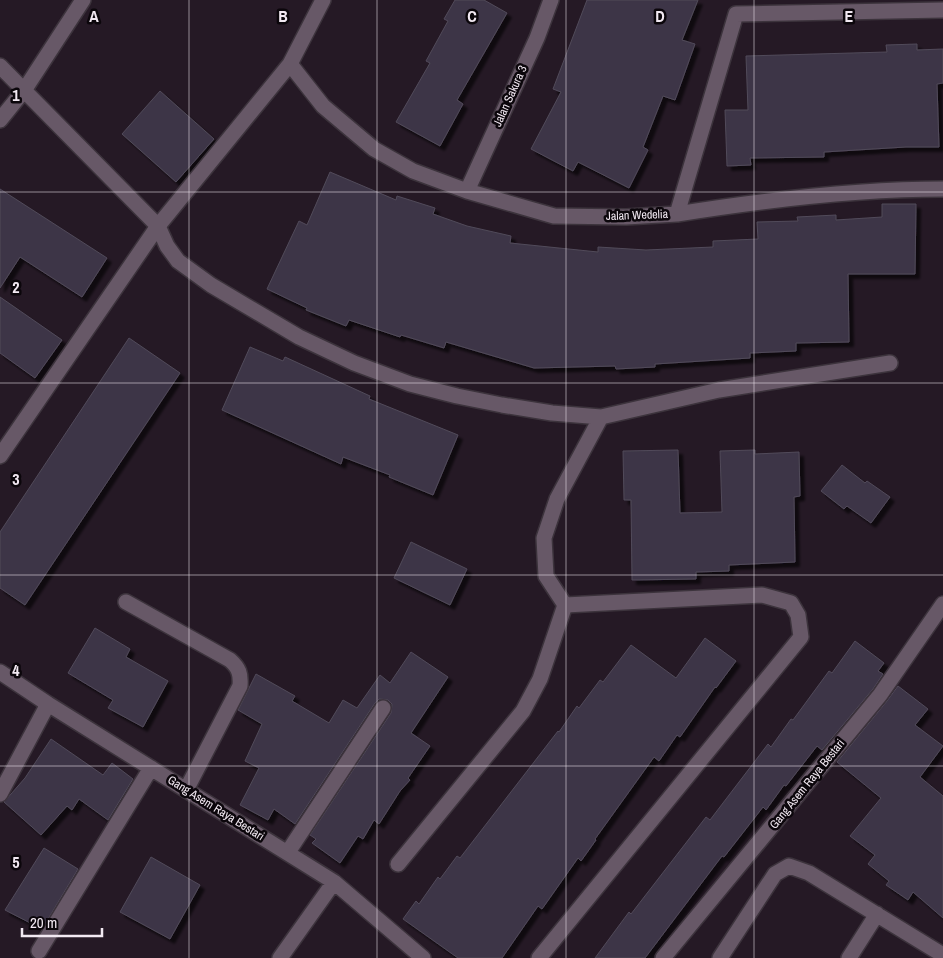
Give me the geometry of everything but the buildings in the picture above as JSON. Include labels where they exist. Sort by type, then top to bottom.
[{"type":"street","points":[[0,120],[24,89],[83,0]]},
{"type":"street","points":[[0,456],[158,226],[290,64],[322,0]]},
{"type":"street","name":"Jalan Sakura 3","points":[[467,191],[537,38],[551,0]]},
{"type":"street","name":"Jalan Wedelia","points":[[290,64],[323,106],[374,149],[413,171],[467,191],[554,216],[626,217],[677,214],[738,7],[943,10]]},
{"type":"street","points":[[0,66],[158,226],[167,246],[178,261],[211,285],[299,337],[354,363],[410,384],[457,396],[552,413],[601,417],[719,390],[890,363]]},
{"type":"street","points":[[677,214],[757,201],[837,193],[943,189]]},
{"type":"street","points":[[565,606],[546,576],[544,538],[557,498],[601,417]]},
{"type":"street","points":[[540,958],[801,637],[798,615],[791,603],[762,595],[565,606]]},
{"type":"street","points":[[126,602],[230,660],[237,666],[241,675],[240,686],[186,790]]},
{"type":"street","name":"Gang Asem Raya Bestari","points":[[663,958],[880,695],[943,604]]},
{"type":"street","points":[[398,864],[523,710],[540,679],[565,606]]},
{"type":"street","name":"Gang Asem Raya Bestari","points":[[0,672],[48,704],[334,882],[423,958]]},
{"type":"street","points":[[0,794],[48,704]]},
{"type":"street","points":[[288,852],[383,708]]},
{"type":"street","points":[[39,951],[151,768]]},
{"type":"street","points":[[720,958],[775,874],[790,866],[809,873],[943,955]]},
{"type":"street","points":[[280,958],[334,882]]},
{"type":"street","points":[[849,958],[877,914]]}]
